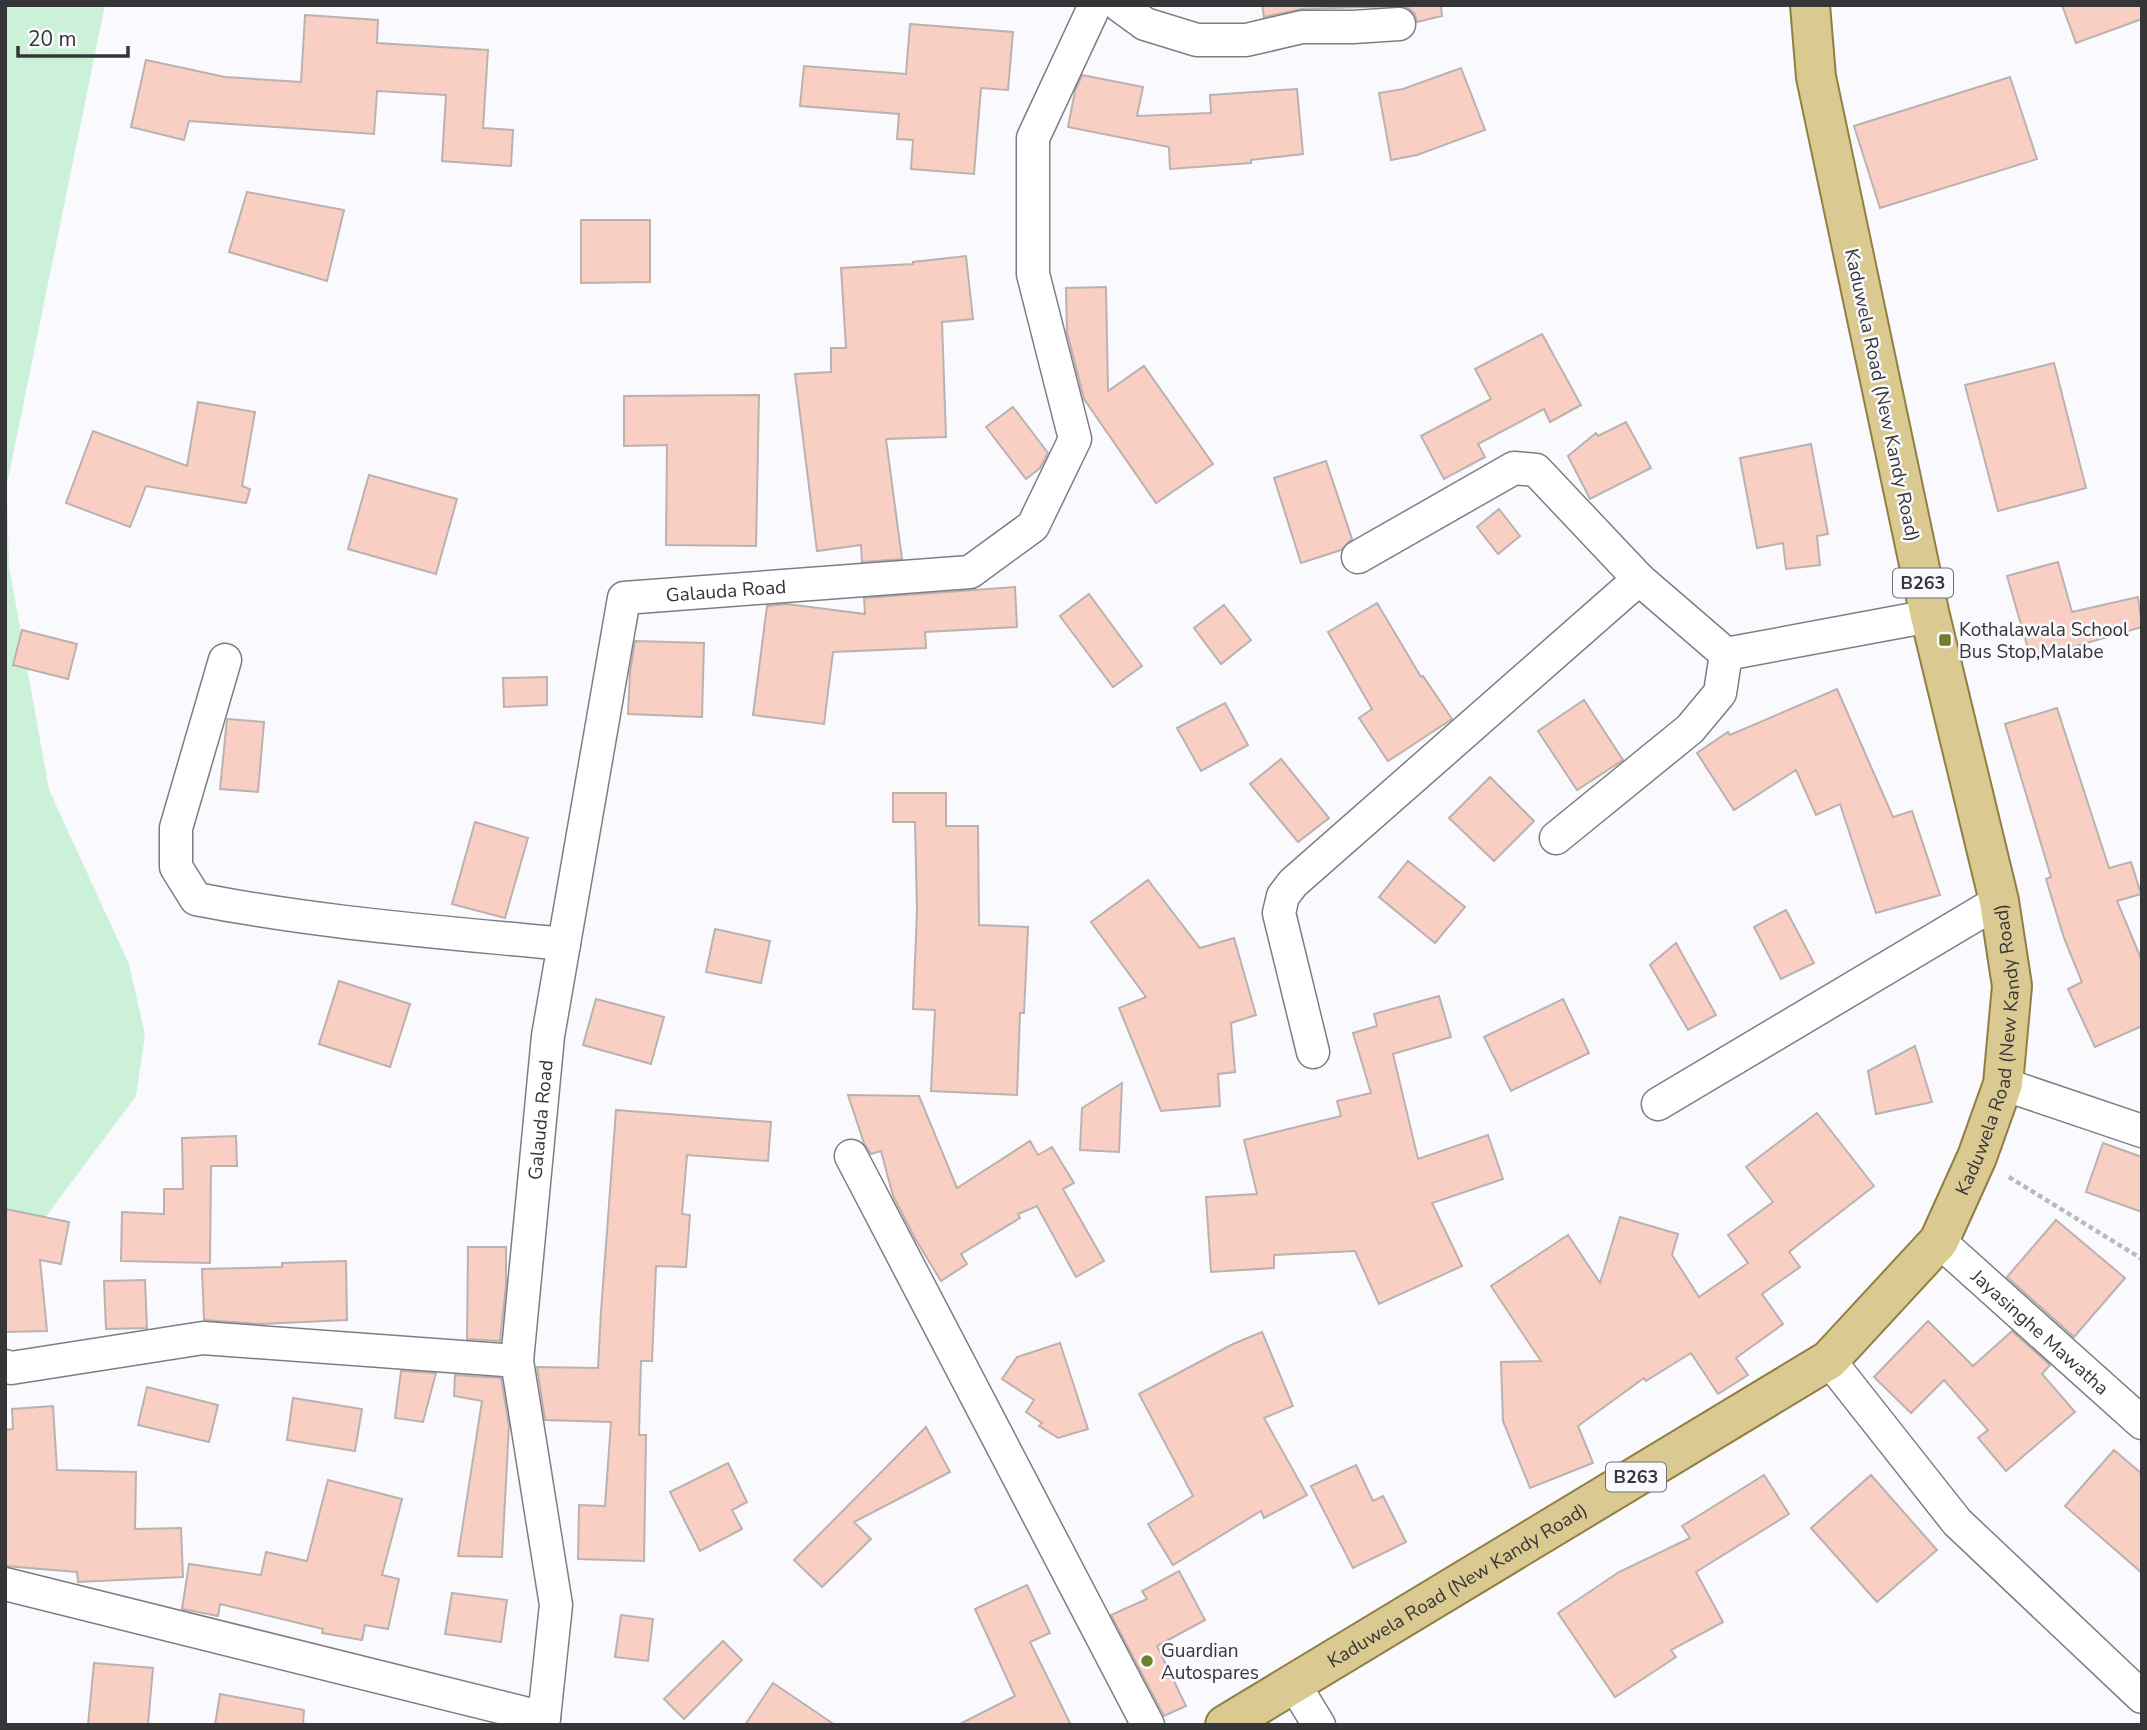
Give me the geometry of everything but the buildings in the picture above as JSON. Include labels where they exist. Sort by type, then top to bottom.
[{"type":"main road","name":"Kaduwela Road (New Kandy Road)","points":[[1225,1725],[1829,1360],[1938,1241],[1977,1157],[2003,1084],[2012,986],[1999,901],[1930,616],[1815,76],[1810,5]]},
{"type":"street","name":"Galauda Road","points":[[542,1721],[556,1605],[517,1361],[548,1036],[624,598],[970,572],[1033,526],[1075,439],[1033,274],[1033,138],[1095,5]]},
{"type":"street","points":[[1119,5],[1145,24],[1198,40],[1246,40],[1302,27],[1399,24]]},
{"type":"street","points":[[1358,557],[1514,468],[1536,470],[1639,579],[1726,654]]},
{"type":"street","points":[[1313,1052],[1279,913],[1283,896],[1293,883],[1639,579]]},
{"type":"street","points":[[1726,654],[1930,616]]},
{"type":"street","points":[[1556,838],[1690,729],[1720,693],[1726,654]]},
{"type":"street","points":[[225,660],[176,828],[176,867],[196,899],[369,925],[564,944]]},
{"type":"street","points":[[1658,1104],[1999,901]]},
{"type":"street","points":[[2003,1084],[2142,1131]]},
{"type":"street","points":[[851,1156],[1149,1725]]},
{"type":"street","name":"Jayasinghe Mawatha","points":[[1938,1241],[2142,1423]]},
{"type":"street","points":[[5,1366],[11,1368],[203,1338],[517,1361]]},
{"type":"street","points":[[1829,1360],[1957,1522],[2142,1697]]},
{"type":"street","points":[[5,1584],[542,1721]]},
{"type":"street","points":[[1294,1684],[1319,1725]]},
{"type":"path","points":[[1977,1157],[2142,1259]]},
{"type":"green space","points":[[5,5],[105,5],[7,484],[9,566],[49,790],[129,964],[145,1035],[136,1096],[5,1271]]},
{"type":"place","name":"Kothalawala School Bus Stop,Malabe","points":[[1945,640]]},
{"type":"place","name":"Guardian Autospares","points":[[1147,1661]]}]
